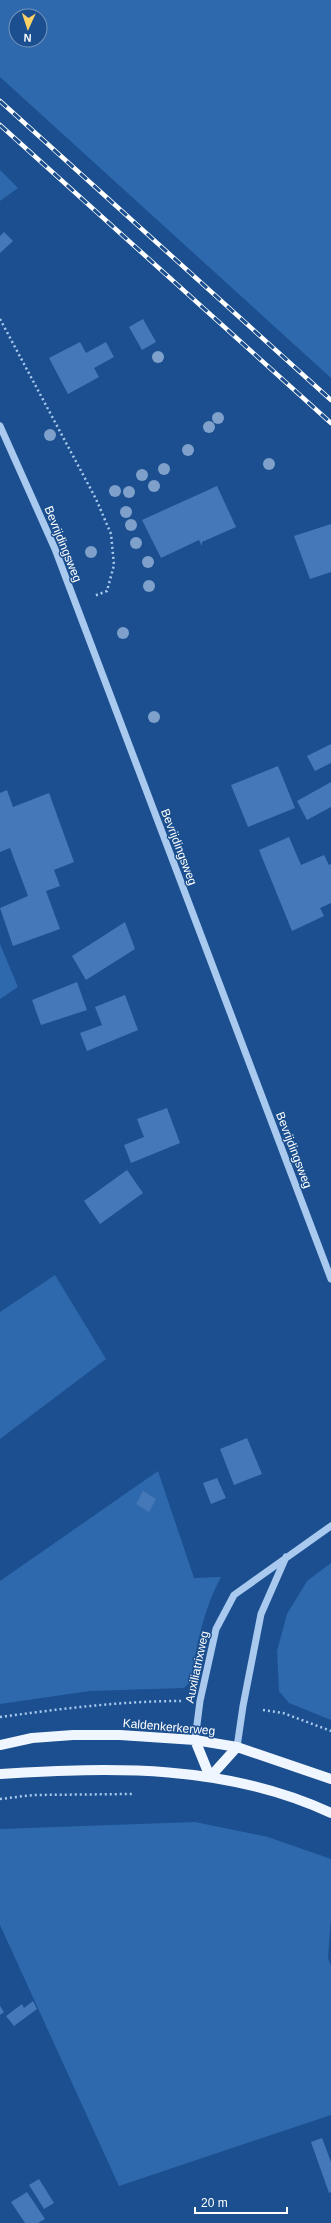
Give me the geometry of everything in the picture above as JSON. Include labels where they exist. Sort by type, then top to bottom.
[{"type":"main road","name":"Kaldenkerkerweg","points":[[0,1745],[32,1738],[73,1735],[120,1735],[195,1740],[238,1747],[331,1778]]},
{"type":"main road","points":[[195,1740],[210,1777]]},
{"type":"main road","points":[[210,1777],[238,1747]]},
{"type":"main road","points":[[0,1774],[88,1769],[133,1769],[172,1772],[210,1777],[273,1792],[331,1813]]},
{"type":"street","name":"Bevrijdingsweg","points":[[0,426],[55,549],[331,1279]]},
{"type":"street","name":"Auxiliatrixweg","points":[[195,1740],[200,1702],[216,1629],[234,1595],[331,1526]]},
{"type":"street","points":[[238,1747],[243,1706],[261,1614],[286,1557]]},
{"type":"path","points":[[0,319],[96,499],[111,534],[114,565],[107,591],[75,603]]},
{"type":"path","name":"Kaldenkerkerweg","points":[[0,1717],[90,1705],[150,1701],[200,1702]]},
{"type":"path","points":[[243,1706],[283,1714],[331,1731]]},
{"type":"path","points":[[0,1800],[33,1795],[136,1794]]},
{"type":"shaded area","points":[[0,0],[331,0],[331,378],[0,77]]},
{"type":"shaded area","points":[[0,170],[18,188],[0,201]]},
{"type":"shaded area","points":[[0,944],[18,987],[0,999]]},
{"type":"shaded area","points":[[55,1275],[106,1359],[0,1439],[0,1312]]},
{"type":"shaded area","points":[[158,1471],[194,1578],[221,1577],[205,1615],[190,1682],[184,1688],[90,1691],[0,1704],[0,1581]]},
{"type":"shaded area","points":[[331,1563],[331,1720],[289,1703],[279,1691],[277,1651],[287,1614],[307,1581]]},
{"type":"shaded area","points":[[195,1822],[268,1837],[331,1859],[331,1918],[328,1958],[331,1966],[331,2115],[119,2186],[0,1925],[0,1829]]},
{"type":"building","points":[[4,232],[13,241],[0,253],[0,236]]},
{"type":"building","points":[[143,319],[156,342],[142,350],[129,327]]},
{"type":"building","points":[[80,342],[86,353],[106,342],[114,357],[94,368],[99,377],[68,394],[49,358]]},
{"type":"building","points":[[217,486],[236,527],[202,542],[202,546],[199,540],[161,558],[142,520]]},
{"type":"building","points":[[331,524],[331,572],[310,579],[294,536]]},
{"type":"building","points":[[331,744],[331,763],[315,771],[307,756]]},
{"type":"building","points":[[278,766],[295,808],[248,827],[231,785]]},
{"type":"building","points":[[331,782],[331,807],[307,820],[297,801]]},
{"type":"building","points":[[7,790],[13,807],[49,793],[74,862],[54,870],[60,886],[46,891],[60,929],[13,946],[0,908],[28,896],[10,848],[0,852],[0,793]]},
{"type":"building","points":[[289,837],[301,865],[324,855],[329,865],[331,864],[331,903],[320,908],[324,916],[292,931],[259,850]]},
{"type":"building","points":[[125,922],[135,949],[86,980],[72,956]]},
{"type":"building","points":[[77,982],[87,1010],[41,1025],[32,1000]]},
{"type":"building","points":[[125,995],[138,1030],[87,1051],[80,1033],[102,1025],[95,1007]]},
{"type":"building","points":[[167,1108],[180,1143],[131,1163],[124,1145],[144,1137],[137,1119]]},
{"type":"building","points":[[127,1170],[143,1193],[100,1224],[84,1201]]},
{"type":"building","points":[[247,1438],[262,1474],[234,1485],[220,1449]]},
{"type":"building","points":[[217,1478],[226,1498],[211,1504],[203,1483]]},
{"type":"building","points":[[143,1491],[156,1499],[149,1512],[136,1504]]},
{"type":"building","points":[[33,2001],[37,2009],[14,2026],[6,2016],[22,2004],[24,2008]]},
{"type":"building","points":[[0,2006],[4,2012],[0,2015]]},
{"type":"building","points":[[322,2138],[331,2162],[331,2192],[329,2193],[311,2142]]},
{"type":"building","points":[[39,2179],[54,2203],[44,2209],[29,2185]]},
{"type":"building","points":[[27,2192],[45,2219],[38,2223],[25,2223],[11,2202]]},
{"type":"railway","points":[[0,101],[331,400]]},
{"type":"railway","points":[[0,125],[331,423]]}]
